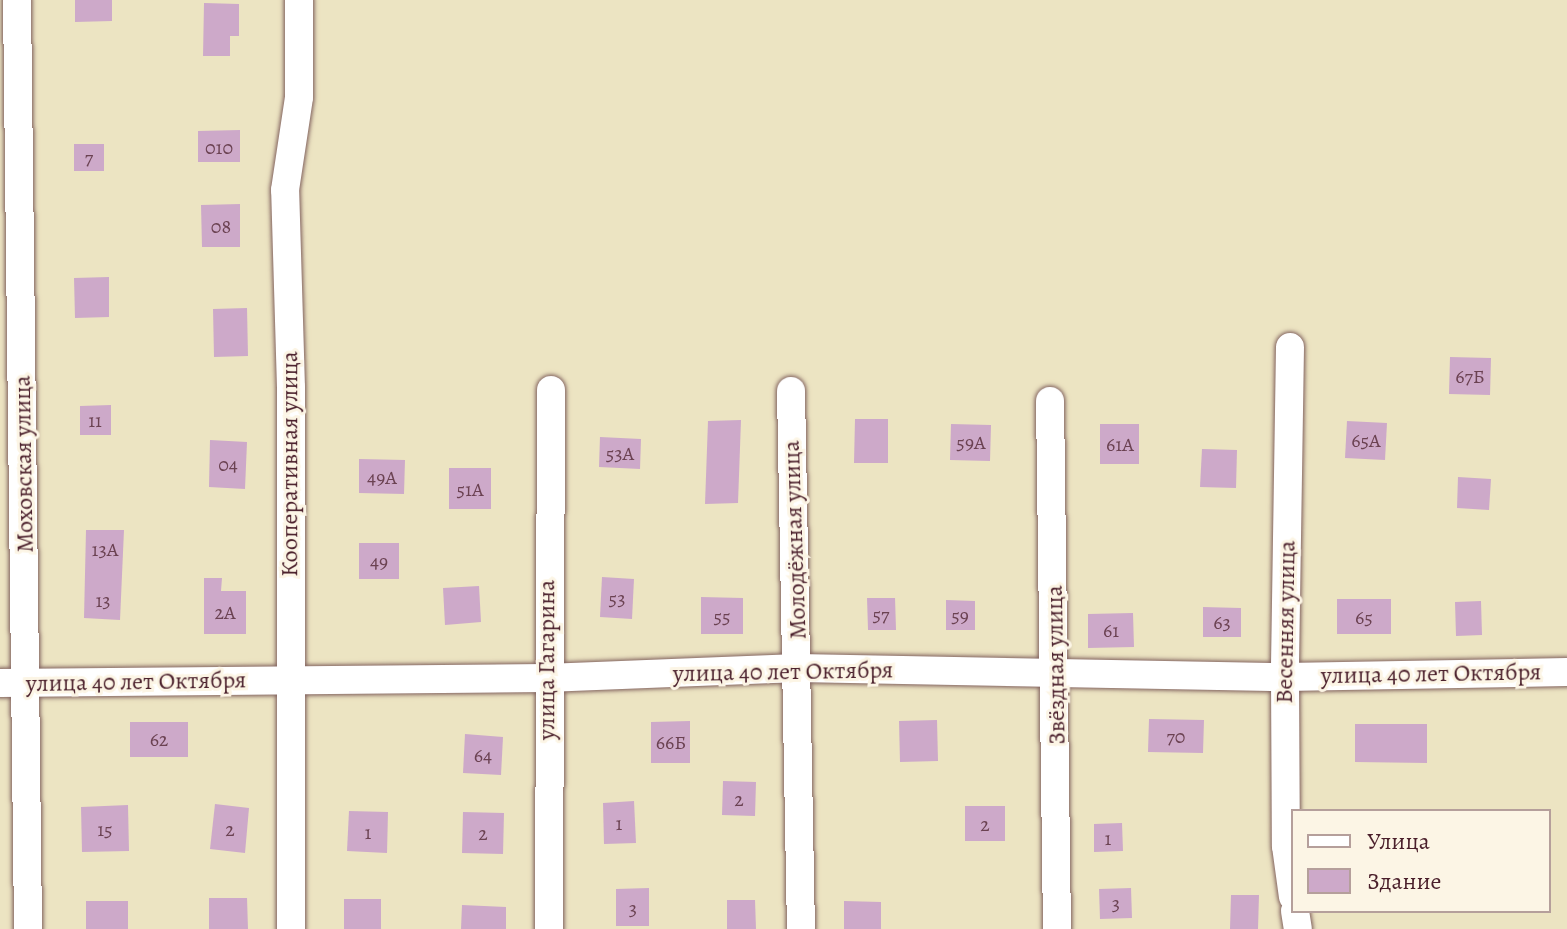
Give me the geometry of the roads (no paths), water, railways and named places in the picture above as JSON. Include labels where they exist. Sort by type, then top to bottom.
[{"type":"street","name":"Моховская улица","points":[[17,0],[14,683],[28,929]]},
{"type":"street","name":"Кооперативная улица","points":[[291,929],[285,190],[299,97],[299,0]]},
{"type":"street","name":"Весенняя улица","points":[[1290,347],[1285,677],[1286,846],[1291,882]]},
{"type":"street","name":"улица Гагарина","points":[[549,929],[546,678],[551,390]]},
{"type":"street","name":"Молодёжная улица","points":[[791,391],[801,929]]},
{"type":"street","name":"Звёздная улица","points":[[1050,401],[1057,672],[1057,929]]},
{"type":"street","name":"улица 40 лет Октября","points":[[14,683],[546,678],[798,668],[1285,677],[1567,672]]}]
